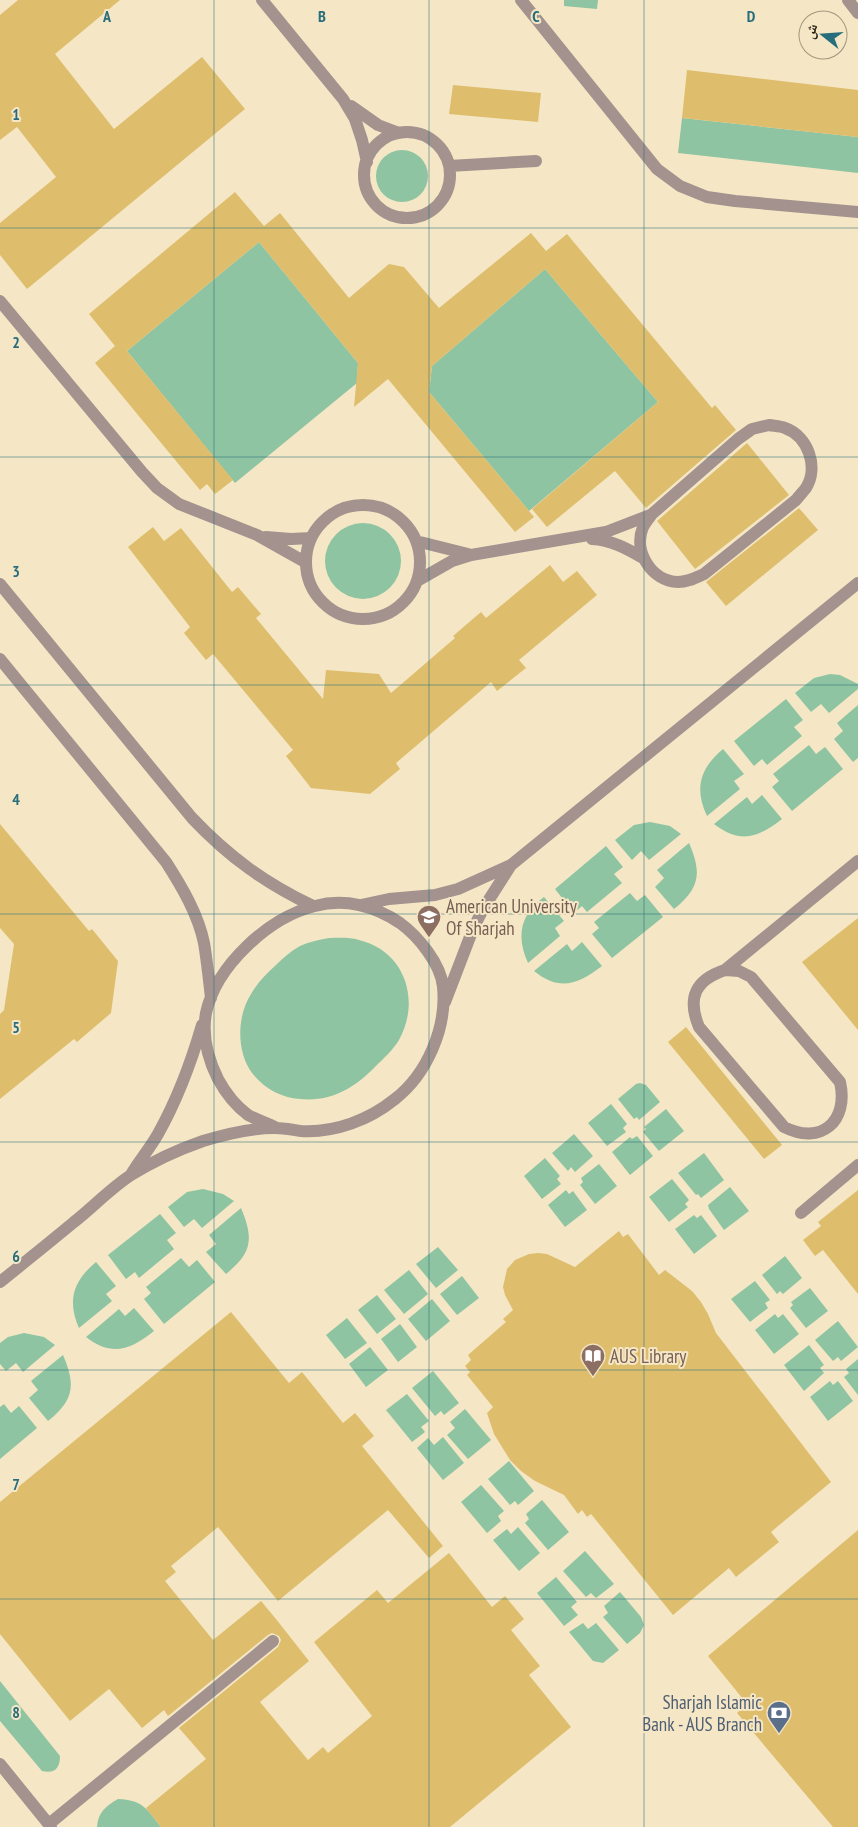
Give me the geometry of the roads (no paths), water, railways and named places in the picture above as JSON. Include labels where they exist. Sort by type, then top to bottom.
[{"type":"street","points":[[262,0],[343,99],[360,114],[378,125],[399,133]]},
{"type":"street","points":[[521,0],[657,169],[680,186],[707,198],[858,212]]},
{"type":"street","points":[[848,0],[858,12]]},
{"type":"street","points":[[343,99],[354,119],[362,140],[366,162],[364,176],[367,190],[374,202],[384,212],[398,217],[411,218],[425,215],[437,206],[446,195],[450,181],[450,166],[444,152],[434,141],[421,134],[410,132],[388,137],[379,143],[366,162]]},
{"type":"street","points":[[450,166],[536,161]]},
{"type":"street","points":[[0,301],[157,488],[179,504],[257,535],[305,562]]},
{"type":"street","points":[[417,581],[443,566],[471,555],[582,538],[630,525],[652,514],[752,429],[769,425],[786,428],[800,438],[809,452],[812,470],[807,487],[796,500],[704,574],[691,580],[676,582],[662,578],[651,570],[643,558],[640,542],[643,527],[652,514]]},
{"type":"street","points":[[368,504],[384,508],[397,516],[408,527],[416,541],[420,561],[417,581],[408,598],[394,610],[377,618],[358,620],[342,616],[327,608],[315,595],[307,580],[305,562],[310,538],[320,523],[334,512],[351,506],[368,504]]},
{"type":"street","points":[[257,535],[274,538],[310,538]]},
{"type":"street","points":[[582,538],[603,540],[624,546],[643,558]]},
{"type":"street","points":[[416,541],[452,552],[471,555]]},
{"type":"street","points":[[361,905],[389,899],[435,895],[458,889],[511,865],[858,583]]},
{"type":"street","points":[[0,584],[192,818],[215,842],[266,882],[314,906]]},
{"type":"street","points":[[0,659],[166,862],[183,888],[203,942],[211,998]]},
{"type":"street","points":[[725,970],[739,971],[751,977],[840,1082],[843,1096],[841,1109],[835,1122],[824,1130],[810,1135],[797,1133],[784,1127],[699,1028],[694,1014],[694,998],[700,984],[711,975],[725,970],[858,861]]},
{"type":"street","points":[[0,1282],[130,1175],[177,1152],[201,1142],[252,1130],[277,1128],[302,1131],[328,1130],[368,1116],[396,1098],[414,1079],[429,1057],[444,1007],[473,929],[511,865]]},
{"type":"street","points":[[130,1175],[157,1135],[170,1111],[195,1050],[211,998],[224,973],[242,950],[271,926],[287,916],[314,906],[346,903],[361,905],[386,914],[407,928],[423,944],[443,984],[444,1007]]},
{"type":"street","points":[[206,1013],[205,1031],[210,1064],[225,1092],[248,1114],[277,1128]]},
{"type":"street","points":[[801,1213],[858,1164]]},
{"type":"street","points":[[0,1764],[50,1826],[273,1641]]},
{"type":"place","name":"American University Of Sharjah","points":[[429,938]]},
{"type":"place","name":"AUS Library","points":[[593,1377]]},
{"type":"place","name":"Sharjah Islamic Bank - AUS Branch","points":[[779,1734]]}]
